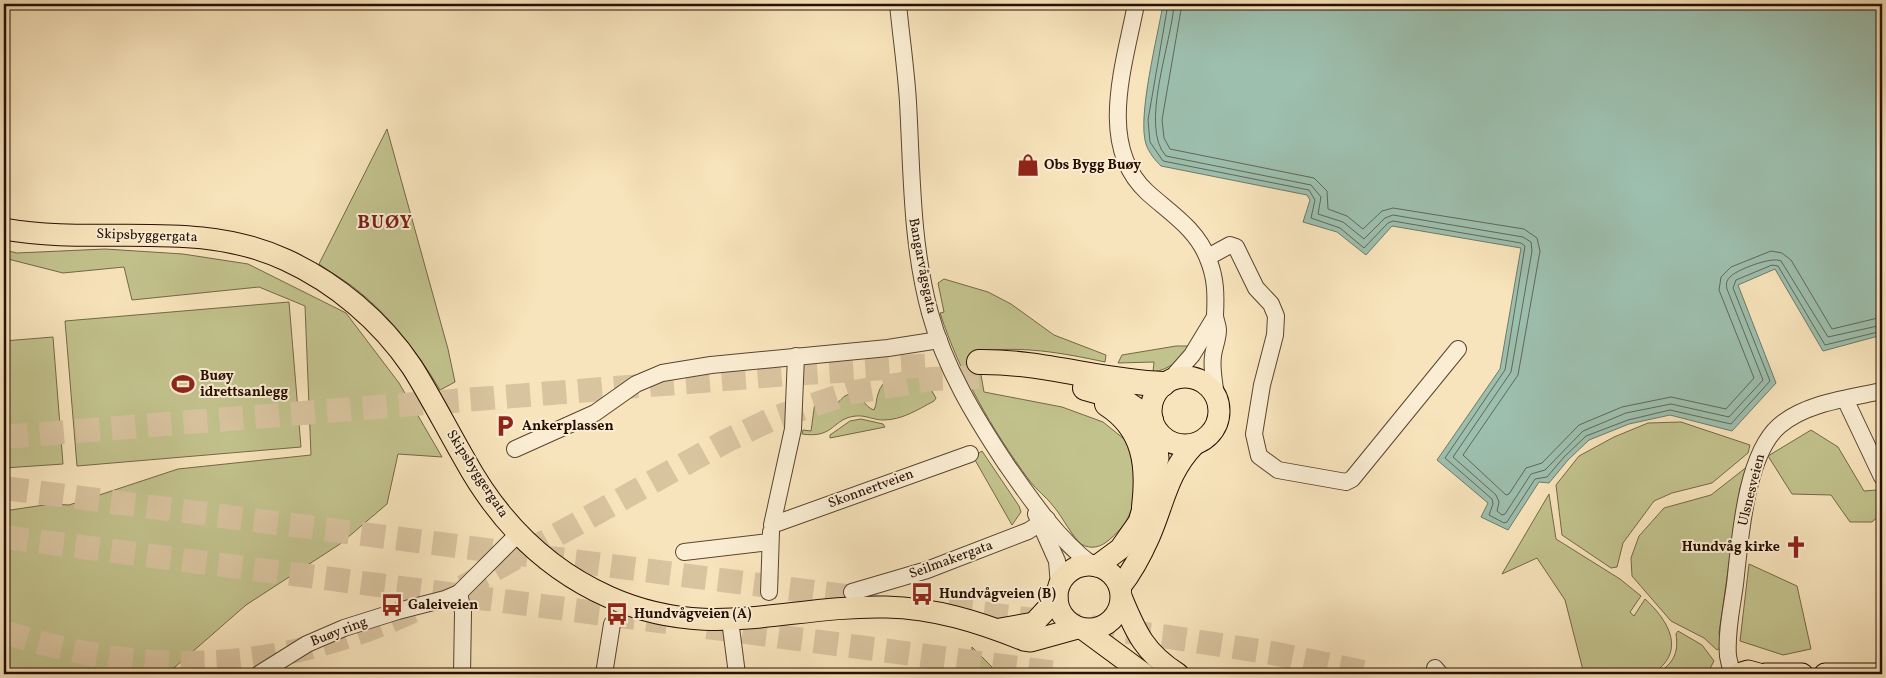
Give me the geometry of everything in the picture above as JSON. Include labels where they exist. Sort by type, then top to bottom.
[{"type":"highway","points":[[1153,424],[1117,397],[1075,386],[1030,380],[980,370],[1029,365],[1120,381],[1167,382]]},
{"type":"highway","points":[[1075,386],[1119,412],[1134,430],[1144,453],[1147,470],[1144,507]]},
{"type":"main road","name":"Skipsbyggergata","points":[[4,229],[39,234],[188,235],[223,240],[241,244],[286,260],[328,284],[351,300],[391,340],[416,375],[466,464],[494,505],[518,534],[548,560],[578,580],[628,605],[670,616],[730,620],[886,607],[939,612],[998,629],[1031,641],[1080,628]]},
{"type":"main road","points":[[1144,674],[1065,618],[1059,609],[1058,592],[1064,577],[1072,570],[1095,565],[1128,542],[1139,522],[1158,458],[1153,424],[1152,399],[1167,382],[1181,377],[1202,382],[1216,398],[1219,409],[1218,421],[1213,432],[1204,440],[1194,445],[1182,446],[1171,443],[1153,424]]},
{"type":"main road","points":[[1080,628],[1094,629],[1109,622],[1119,609],[1121,593],[1149,537],[1174,469],[1194,445]]},
{"type":"main road","points":[[1095,565],[1110,573],[1121,593],[1135,630],[1148,652],[1178,674]]},
{"type":"main road","name":"Skipsbyggergata","points":[[998,629],[1034,623],[1058,592]]},
{"type":"main road","points":[[1754,674],[1802,674]]},
{"type":"main road","points":[[1825,674],[1882,674]]},
{"type":"street","name":"Bangarvågsgata","points":[[898,4],[908,100],[911,197],[915,237],[930,312],[939,340],[972,411],[1043,522],[1056,561],[1058,592]]},
{"type":"street","points":[[1136,4],[1117,112],[1117,128],[1123,154],[1130,169],[1144,189],[1192,231],[1208,257],[1215,284],[1215,317],[1218,329],[1212,357],[1216,398]]},
{"type":"street","points":[[1208,257],[1230,245],[1236,247],[1245,261],[1250,277],[1272,304],[1276,316],[1275,335],[1262,385],[1254,434],[1259,456],[1278,470],[1346,482],[1352,479],[1458,349]]},
{"type":"street","points":[[1167,382],[1192,355],[1215,317]]},
{"type":"street","points":[[516,449],[595,413],[622,392],[648,377],[690,368],[888,348],[939,340]]},
{"type":"street","points":[[769,592],[769,542],[793,429],[796,356]]},
{"type":"street","name":"Ulsnesveien","points":[[1732,674],[1728,656],[1729,632],[1744,511],[1762,448],[1777,427],[1788,419],[1845,399],[1882,391]]},
{"type":"street","points":[[1845,399],[1882,477]]},
{"type":"street","name":"Skonnertveien","points":[[772,525],[970,454]]},
{"type":"street","name":"Bangarvågsgata","points":[[1043,522],[1076,552],[1095,565]]},
{"type":"street","name":"Seilmakergata","points":[[852,592],[928,570],[1017,535],[1043,522]]},
{"type":"street","name":"Buøy ring","points":[[259,674],[307,644],[344,628],[445,599],[459,593],[518,534]]},
{"type":"street","points":[[684,552],[769,542]]},
{"type":"street","points":[[459,593],[463,612],[462,674]]},
{"type":"street","points":[[730,620],[737,674]]},
{"type":"street","points":[[604,674],[612,624]]},
{"type":"street","name":"Ulsnesveien","points":[[1729,632],[1735,651],[1754,674]]},
{"type":"green space","points":[[387,129],[448,349],[455,382],[440,390],[424,364],[386,316],[358,291],[319,264]]},
{"type":"green space","points":[[105,249],[183,254],[248,264],[346,313],[399,383],[442,457],[398,454],[387,504],[340,544],[246,605],[167,674],[4,674],[4,511],[51,504],[69,505],[178,469],[311,455],[305,306],[259,287],[132,300],[124,267],[63,273],[4,258],[4,250],[17,253]]},
{"type":"green space","points":[[944,279],[988,292],[1011,304],[1054,335],[1106,355],[1105,362],[1041,351],[1009,349],[977,352],[984,392],[1062,407],[1103,422],[1134,447],[1135,487],[1131,509],[1127,520],[1120,530],[1103,544],[1096,547],[1088,547],[1078,541],[1051,503],[1029,480],[989,420],[957,358],[940,313],[944,312],[938,283]]},
{"type":"green space","name":"Buøy idrettsanlegg","points":[[289,302],[301,447],[77,466],[65,321]]},
{"type":"green space","points":[[53,337],[63,464],[4,468],[4,341]]},
{"type":"green space","points":[[1176,346],[1191,346],[1183,356],[1159,371],[1153,372],[1154,362],[1118,363],[1122,355]]},
{"type":"green space","points":[[910,370],[921,373],[936,398],[934,401],[909,414],[890,420],[856,416],[842,420],[821,434],[802,434],[803,430],[811,431],[815,402],[818,399],[822,398],[828,402],[836,403],[847,395],[854,394],[874,410],[883,384],[895,375]]},
{"type":"green space","points":[[861,419],[883,424],[885,427],[830,438],[830,435],[850,421]]},
{"type":"green space","points":[[1681,422],[1750,445],[1748,453],[1712,483],[1672,493],[1654,501],[1623,543],[1617,567],[1611,568],[1562,535],[1556,485],[1579,456],[1614,437],[1648,423]]},
{"type":"green space","points":[[1811,430],[1838,447],[1864,491],[1877,490],[1882,494],[1882,513],[1872,522],[1850,522],[1831,495],[1792,494],[1768,456]]},
{"type":"green space","points":[[982,451],[1019,506],[1021,512],[1012,525],[975,460],[974,456]]},
{"type":"green space","points":[[1748,466],[1740,488],[1719,633],[1722,647],[1717,650],[1704,638],[1671,621],[1632,576],[1631,558],[1639,536],[1664,508],[1711,495]]},
{"type":"green space","points":[[1549,494],[1556,539],[1620,579],[1641,596],[1630,612],[1634,616],[1645,599],[1654,608],[1667,627],[1671,636],[1669,656],[1663,665],[1652,674],[1584,674],[1565,600],[1537,558],[1502,574]]},
{"type":"green space","points":[[1749,564],[1797,586],[1811,649],[1783,655],[1740,641]]},
{"type":"green space","points":[[1678,631],[1702,645],[1714,661],[1707,674],[1657,674],[1671,662],[1676,653],[1676,634]]},
{"type":"green space","points":[[972,647],[999,674],[972,674]]},
{"type":"water","points":[[1163,4],[1882,4],[1882,335],[1823,351],[1775,269],[1738,285],[1776,383],[1732,431],[1670,415],[1629,424],[1589,440],[1568,460],[1549,483],[1539,482],[1508,530],[1481,517],[1488,503],[1437,460],[1500,369],[1521,248],[1392,226],[1366,255],[1337,232],[1303,222],[1310,200],[1307,195],[1161,166],[1154,159],[1146,144],[1144,115],[1149,75]]},
{"type":"tunnel","points":[[4,437],[789,374],[935,365]]},
{"type":"tunnel","points":[[463,587],[726,441],[774,418],[849,393],[931,379],[980,377]]},
{"type":"tunnel","points":[[4,488],[877,600]]},
{"type":"tunnel","points":[[4,537],[667,622]]},
{"type":"tunnel","points":[[948,609],[1169,637],[1272,653],[1373,674]]},
{"type":"tunnel","points":[[4,632],[57,647],[109,657],[160,662],[210,662],[260,657],[311,647],[361,632],[413,611]]},
{"type":"tunnel","points":[[707,627],[1064,674]]},
{"type":"place","name":"Obs Bygg Buøy","points":[[1028,165]]},
{"type":"place","name":"Buøy idrettsanlegg","points":[[183,384]]},
{"type":"place","name":"Ankerplassen","points":[[505,426]]},
{"type":"place","name":"Hundvåg kirke","points":[[1796,547]]},
{"type":"place","name":"Hundvågveien (B)","points":[[922,594]]},
{"type":"place","name":"Galeiveien","points":[[392,605]]},
{"type":"place","name":"Hundvågveien (A)","points":[[617,614]]},
{"type":"district","name":"BUØY","points":[[385,223]]}]
